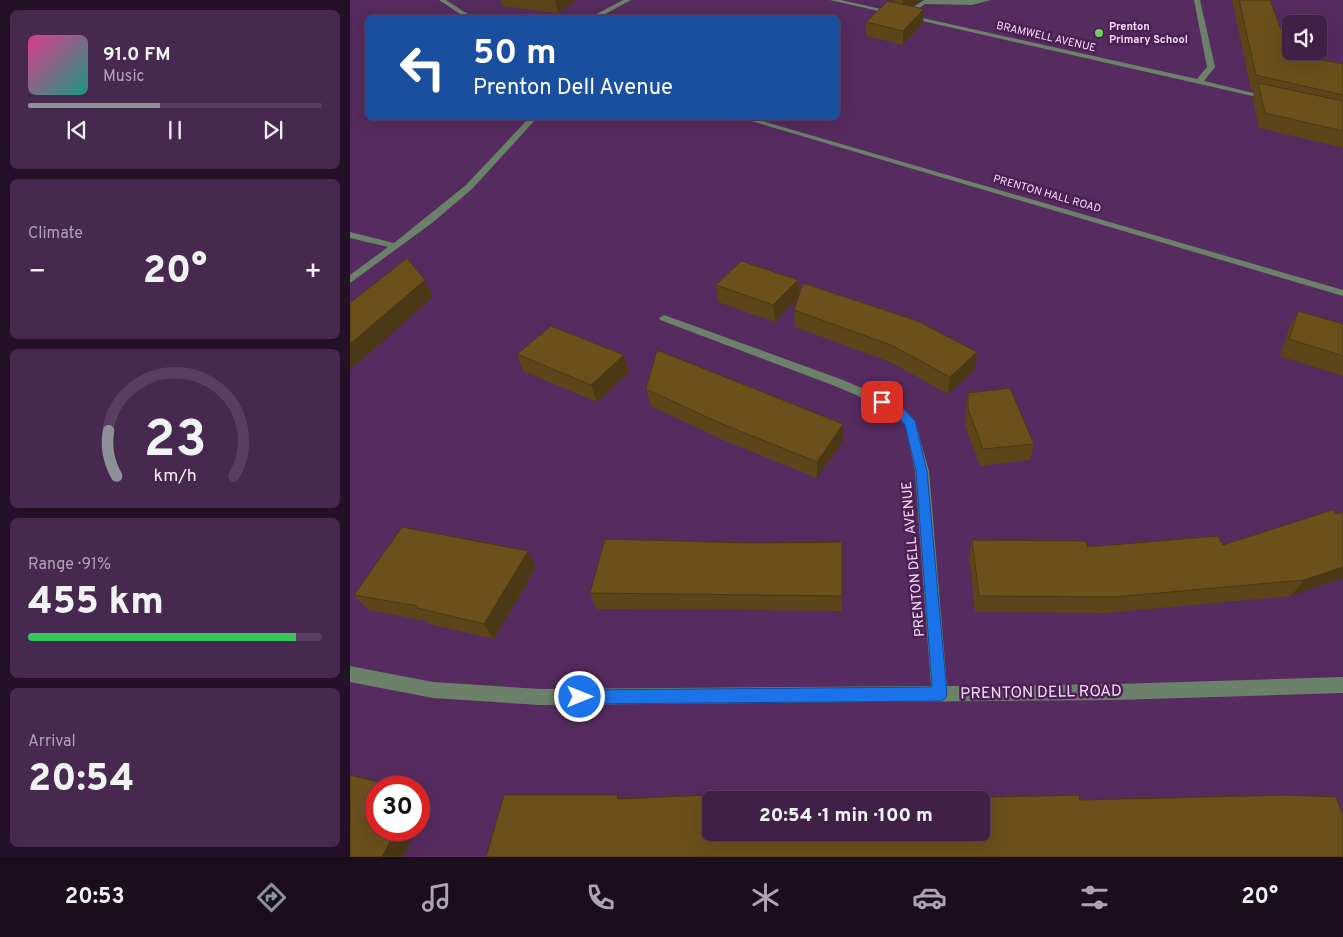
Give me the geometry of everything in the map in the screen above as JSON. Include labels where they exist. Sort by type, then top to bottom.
[{"type":"street","points":[[442,0],[466,15]]},
{"type":"street","points":[[598,15],[628,0]]},
{"type":"street","name":"BRAMWELL AVENUE","points":[[833,0],[1276,99]]},
{"type":"street","points":[[904,16],[924,2],[972,3],[988,0]]},
{"type":"street","points":[[1197,0],[1211,67],[1199,82]]},
{"type":"street","points":[[350,280],[430,222],[469,187],[532,120]]},
{"type":"street","name":"PRENTON HALL ROAD","points":[[752,120],[1343,293]]},
{"type":"street","points":[[350,235],[396,246]]},
{"type":"street","name":"PRENTON DELL AVENUE","points":[[664,318],[839,383],[896,408],[911,424],[922,471],[940,694]]},
{"type":"street","name":"PRENTON DELL ROAD","points":[[350,674],[433,690],[540,697],[1116,692],[1343,685]]},
{"type":"building","points":[[1239,0],[1270,0],[1282,32],[1282,60],[1322,60],[1343,64],[1343,95],[1256,75]]},
{"type":"building","points":[[888,1],[924,9],[903,31],[866,22]]},
{"type":"building","points":[[1258,83],[1343,101],[1343,131],[1265,113]]},
{"type":"building","points":[[407,258],[425,280],[350,344],[350,303]]},
{"type":"building","points":[[741,261],[798,280],[773,305],[716,285]]},
{"type":"building","points":[[803,283],[918,321],[977,352],[950,377],[891,345],[794,310]]},
{"type":"building","points":[[1298,311],[1343,324],[1343,356],[1289,339]]},
{"type":"building","points":[[551,326],[624,355],[591,385],[517,354]]},
{"type":"building","points":[[657,350],[843,424],[817,462],[720,423],[646,389]]},
{"type":"building","points":[[1010,388],[1034,444],[983,449],[968,409],[968,393]]},
{"type":"building","points":[[1332,510],[1336,514],[1343,512],[1343,567],[1304,580],[1114,597],[979,596],[972,540],[1086,541],[1087,547],[1218,536],[1223,545]]},
{"type":"building","points":[[402,527],[528,551],[484,624],[417,608],[418,606],[354,595]]},
{"type":"building","points":[[605,539],[753,543],[842,542],[842,596],[590,593]]},
{"type":"building","points":[[350,775],[365,779],[365,841],[390,841],[382,857],[350,857]]},
{"type":"building","points":[[504,795],[618,795],[617,799],[702,795],[702,841],[990,841],[990,797],[1079,795],[1080,800],[1286,795],[1336,797],[1343,815],[1343,857],[486,857]]},
{"type":"place","name":"Prenton Primary School","points":[[1099,33]]},
{"type":"route","points":[[580,697],[940,694],[922,471],[911,424],[896,408],[882,402]]}]
